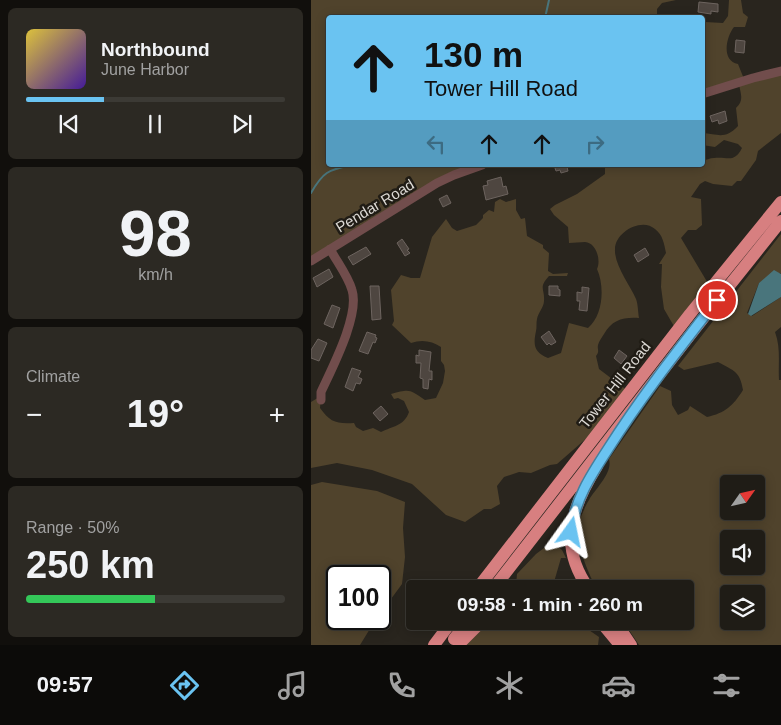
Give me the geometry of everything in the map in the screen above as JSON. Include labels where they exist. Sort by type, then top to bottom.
[{"type":"highway","name":"Tower Hill Road","points":[[484,580],[691,314],[781,202]]},
{"type":"highway","name":"Tower Hill Road","points":[[500,580],[781,221]]},
{"type":"highway","points":[[583,580],[573,557],[571,540],[573,517],[582,493],[593,472],[634,407]]},
{"type":"highway","points":[[433,645],[445,630]]},
{"type":"highway","points":[[449,645],[461,630]]},
{"type":"highway","points":[[458,645],[473,630]]},
{"type":"highway","points":[[608,630],[620,645]]},
{"type":"highway","points":[[621,630],[631,645]]},
{"type":"street","points":[[705,93],[781,71]]},
{"type":"street","name":"Pendar Road","points":[[311,261],[437,183],[476,167]]},
{"type":"street","points":[[321,400],[321,392],[349,328],[354,301],[352,290],[330,249]]},
{"type":"shaded area","points":[[311,0],[676,0],[662,3],[657,9],[657,15],[326,15],[326,167],[463,167],[464,171],[311,260]]},
{"type":"shaded area","points":[[729,0],[741,0],[743,13],[748,17],[745,27],[734,27],[731,31],[727,42],[727,54],[733,62],[738,64],[744,79],[781,71],[781,133],[758,151],[756,160],[741,181],[737,181],[732,186],[705,181],[700,184],[691,197],[701,199],[702,225],[696,230],[688,230],[681,238],[709,285],[675,328],[664,309],[661,287],[662,264],[659,264],[666,253],[660,234],[650,226],[643,225],[630,228],[619,237],[616,243],[615,255],[636,299],[639,318],[623,319],[614,323],[607,329],[598,344],[596,356],[599,369],[628,391],[596,430],[557,464],[531,473],[519,472],[504,477],[497,486],[500,504],[491,509],[484,509],[465,522],[446,515],[412,484],[372,470],[337,463],[311,468],[311,402],[321,396],[320,408],[330,419],[343,423],[354,423],[356,427],[363,431],[373,428],[381,432],[401,423],[409,412],[404,401],[398,398],[394,399],[391,394],[409,391],[425,400],[436,398],[443,383],[445,371],[441,361],[441,347],[427,341],[411,343],[392,325],[394,321],[391,290],[401,275],[420,278],[432,237],[446,219],[452,228],[457,231],[476,225],[489,210],[494,212],[495,202],[500,199],[506,202],[516,199],[516,210],[521,219],[525,218],[527,236],[543,245],[543,248],[549,253],[548,271],[553,274],[568,273],[567,276],[549,276],[544,283],[544,303],[537,319],[535,340],[537,351],[548,358],[561,353],[569,323],[588,328],[597,316],[602,292],[597,269],[599,262],[597,253],[589,243],[569,243],[568,227],[550,209],[577,194],[605,174],[605,167],[705,167],[705,160],[713,158],[733,158],[739,153],[742,148],[738,144],[724,140],[715,147],[705,145],[705,133],[725,135],[738,126],[736,108],[740,103],[741,97],[739,85],[705,93],[705,22],[723,23],[728,16]]},
{"type":"shaded area","points":[[781,234],[781,274],[759,283],[747,313],[752,316],[781,297],[781,327],[775,332],[779,350],[779,380],[781,380],[781,645],[639,645],[629,630],[694,630],[694,580],[592,580],[586,566],[578,537],[579,521],[588,502],[609,470],[609,459],[660,386],[671,391],[672,405],[678,415],[688,410],[690,406],[707,417],[728,408],[743,390],[738,375],[718,362],[684,370],[678,366]]},
{"type":"shaded area","points":[[322,482],[377,491],[405,502],[403,528],[405,557],[402,584],[391,599],[391,565],[326,565],[326,630],[369,630],[360,645],[311,645],[311,485]]},
{"type":"shaded area","points":[[552,542],[562,550],[566,558],[561,558],[555,580],[516,580],[517,574],[536,554]]},
{"type":"shaded area","points":[[480,630],[589,630],[599,637],[598,645],[463,645]]},
{"type":"water","points":[[774,270],[781,274],[781,297],[751,316],[748,314],[759,283]]},
{"type":"building","points":[[699,2],[718,4],[718,12],[711,11],[711,14],[698,12]]},
{"type":"building","points":[[736,40],[745,41],[744,53],[735,52]]},
{"type":"building","points":[[725,111],[727,121],[719,124],[718,120],[712,122],[710,116]]},
{"type":"building","points":[[555,167],[567,167],[568,171],[561,173],[560,170],[556,171]]},
{"type":"building","points":[[501,177],[503,187],[506,186],[508,194],[486,200],[483,186],[488,185],[487,181]]},
{"type":"building","points":[[447,195],[451,203],[443,207],[439,199]]},
{"type":"building","points":[[402,239],[410,253],[405,256],[397,243]]},
{"type":"building","points":[[366,247],[371,254],[353,265],[348,257]]},
{"type":"building","points":[[645,248],[649,255],[638,262],[634,255]]},
{"type":"building","points":[[329,269],[333,277],[317,287],[313,278]]},
{"type":"building","points":[[370,286],[379,286],[381,319],[372,320]]},
{"type":"building","points":[[549,286],[558,286],[560,296],[549,295]]},
{"type":"building","points":[[582,287],[589,288],[587,311],[579,310],[580,301],[577,301],[577,292],[582,293]]},
{"type":"building","points":[[332,305],[340,308],[333,328],[324,324]]},
{"type":"building","points":[[549,331],[556,342],[547,345],[541,337]]},
{"type":"building","points":[[367,332],[376,335],[375,337],[377,338],[375,343],[373,342],[368,354],[359,351]]},
{"type":"building","points":[[318,339],[327,343],[319,361],[311,358],[311,350]]},
{"type":"building","points":[[419,350],[431,352],[429,371],[432,371],[432,380],[429,379],[428,389],[423,388],[423,379],[420,378],[421,363],[416,363],[416,355],[419,356]]},
{"type":"building","points":[[619,350],[627,356],[621,364],[614,358]]},
{"type":"building","points":[[352,368],[361,371],[358,377],[362,379],[360,384],[356,383],[353,391],[345,387]]},
{"type":"building","points":[[381,406],[388,414],[380,421],[373,413]]},
{"type":"waterway","points":[[546,15],[549,0]]},
{"type":"waterway","points":[[311,193],[323,176],[344,167]]},
{"type":"route","points":[[571,532],[578,502],[599,462],[634,407],[717,300]]}]
